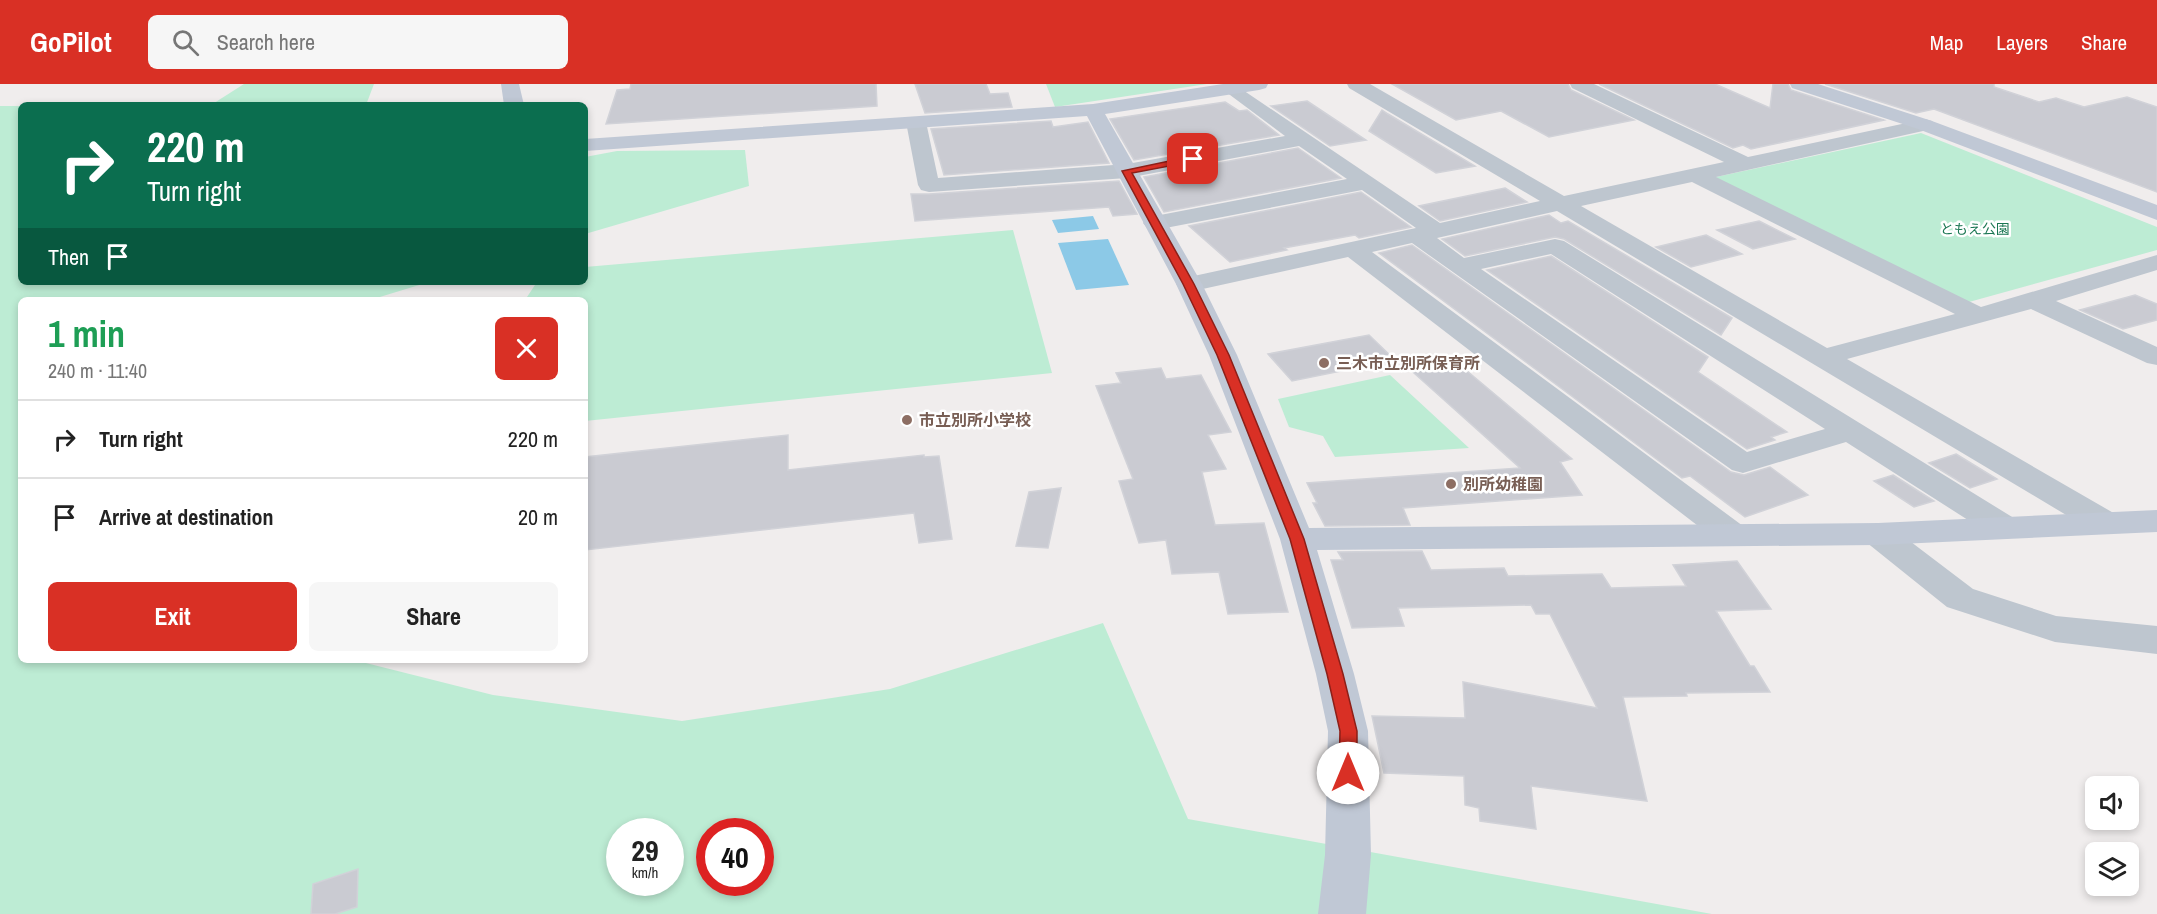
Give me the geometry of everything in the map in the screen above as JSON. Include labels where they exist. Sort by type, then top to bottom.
[{"type":"street","points":[[510,84],[513,102]]},
{"type":"street","points":[[588,145],[1093,110],[1259,84]]},
{"type":"street","points":[[1356,84],[2105,524]]},
{"type":"street","points":[[1579,84],[1746,164]]},
{"type":"street","points":[[1799,84],[1925,125],[2157,213]]},
{"type":"street","points":[[1231,89],[1366,182],[1426,233],[1460,266],[1743,463],[1849,431]]},
{"type":"street","points":[[1093,110],[1189,284],[1223,355],[1297,539],[1335,674],[1348,731],[1348,855],[1342,914]]},
{"type":"street","points":[[916,122],[929,185],[1127,171],[1303,139]]},
{"type":"street","points":[[1189,284],[1925,125]]},
{"type":"street","points":[[1695,175],[1979,316]]},
{"type":"street","points":[[1155,223],[1366,182]]},
{"type":"street","points":[[1460,266],[1555,246],[2005,528]]},
{"type":"street","points":[[1353,249],[1731,534]]},
{"type":"street","points":[[1824,357],[1979,316],[2157,262]]},
{"type":"street","points":[[2033,300],[2157,357]]},
{"type":"street","points":[[2130,345],[2157,336]]},
{"type":"street","points":[[1297,539],[1878,534],[2157,521]]},
{"type":"street","points":[[1878,534],[1960,598],[2055,629],[2157,640]]},
{"type":"green space","points":[[244,84],[374,84],[367,102],[216,102]]},
{"type":"green space","points":[[1046,84],[1207,84],[1055,107]]},
{"type":"green space","points":[[0,106],[18,106],[18,285],[419,285],[380,297],[18,297],[18,663],[366,663],[493,695],[682,721],[890,689],[1103,623],[1188,819],[1712,914],[0,914]]},
{"type":"green space","name":"ともえ公園","points":[[1921,133],[2157,227],[2157,250],[1969,302],[1711,178]]},
{"type":"green space","points":[[745,150],[749,186],[588,233],[588,156],[617,151]]},
{"type":"green space","points":[[1013,230],[1052,373],[588,421],[588,297],[527,297],[535,285],[588,285],[588,267]]},
{"type":"green space","points":[[1390,375],[1469,448],[1335,457],[1323,436],[1289,427],[1278,399]]},
{"type":"water","points":[[1093,216],[1099,229],[1058,233],[1052,220]]},
{"type":"water","points":[[1108,239],[1129,285],[1076,290],[1058,243]]},
{"type":"building","points":[[631,84],[876,84],[877,106],[606,124],[617,90],[630,89]]},
{"type":"building","points":[[915,84],[986,84],[990,94],[1008,93],[1012,107],[925,113]]},
{"type":"building","points":[[1392,84],[1568,84],[1571,90],[1634,120],[1549,137],[1501,111],[1456,120]]},
{"type":"building","points":[[1599,84],[1715,84],[1770,108],[1773,84],[1788,84],[1791,90],[1884,120],[1751,149],[1743,145],[1733,148]]},
{"type":"building","points":[[1825,84],[1994,84],[1994,87],[2039,102],[2056,98],[2084,107],[2127,97],[2157,107],[2157,192],[1934,109],[1916,113]]},
{"type":"building","points":[[1307,101],[1366,140],[1330,146],[1271,106]]},
{"type":"building","points":[[1225,102],[1239,111],[1247,110],[1279,135],[1134,160],[1110,119]]},
{"type":"building","points":[[1382,110],[1475,166],[1436,173],[1369,131]]},
{"type":"building","points":[[1051,121],[1053,127],[1088,122],[1109,163],[944,175],[931,129]]},
{"type":"building","points":[[1298,148],[1341,178],[1164,212],[1144,177]]},
{"type":"building","points":[[1119,181],[1137,214],[1113,216],[1109,207],[915,221],[911,194],[929,194]]},
{"type":"building","points":[[1505,188],[1527,202],[1440,221],[1419,206]]},
{"type":"building","points":[[1361,192],[1411,227],[1359,238],[1355,235],[1284,248],[1287,250],[1230,262],[1189,226]]},
{"type":"building","points":[[1549,215],[1561,223],[1568,221],[1732,318],[1721,335],[1564,239],[1555,237],[1465,256],[1442,239]]},
{"type":"building","points":[[1759,221],[1795,239],[1753,249],[1717,230]]},
{"type":"building","points":[[1706,235],[1742,254],[1691,267],[1656,247]]},
{"type":"building","points":[[1412,245],[1731,472],[1744,475],[1770,467],[1808,495],[1745,517],[1690,476],[1682,478],[1379,253]]},
{"type":"building","points":[[1551,256],[1708,357],[1698,372],[1787,432],[1771,437],[1775,440],[1747,449],[1487,270]]},
{"type":"building","points":[[2135,295],[2157,304],[2157,320],[2123,329],[2080,310]]},
{"type":"building","points":[[1369,335],[1395,360],[1292,381],[1268,354]]},
{"type":"building","points":[[1448,355],[1572,459],[1560,462],[1582,495],[1403,508],[1410,525],[1325,526],[1313,503],[1317,503],[1307,483],[1520,468],[1405,365]]},
{"type":"building","points":[[1161,368],[1166,379],[1201,375],[1231,432],[1208,435],[1226,469],[1202,472],[1215,525],[1264,523],[1288,612],[1228,614],[1219,572],[1172,574],[1166,540],[1139,543],[1119,481],[1133,479],[1096,386],[1121,383],[1116,373]]},
{"type":"building","points":[[788,435],[788,470],[924,455],[924,457],[939,456],[952,539],[919,543],[914,513],[588,550],[588,457]]},
{"type":"building","points":[[1956,454],[1997,479],[1970,488],[1929,463]]},
{"type":"building","points":[[1893,475],[1934,501],[1914,507],[1874,481]]},
{"type":"building","points":[[1061,488],[1048,548],[1016,546],[1029,492]]},
{"type":"building","points":[[1422,551],[1431,570],[1504,568],[1508,576],[1602,574],[1611,588],[1686,586],[1673,565],[1737,561],[1771,609],[1716,611],[1750,666],[1754,666],[1770,692],[1686,693],[1687,696],[1623,697],[1647,801],[1531,786],[1536,829],[1480,821],[1479,808],[1465,805],[1464,776],[1384,773],[1372,716],[1465,718],[1463,682],[1597,708],[1550,614],[1536,614],[1531,605],[1398,608],[1404,626],[1352,628],[1331,560],[1343,560],[1338,552]]},
{"type":"building","points":[[358,869],[357,907],[335,914],[311,914],[313,884]]},
{"type":"place","name":"三木市立別所保育所","points":[[1324,363]]},
{"type":"place","name":"市立別所小学校","points":[[907,420]]},
{"type":"place","name":"別所幼稚園","points":[[1451,484]]},
{"type":"route","points":[[1193,159],[1127,171],[1189,284],[1223,355],[1297,539],[1335,674],[1348,731],[1348,773]]}]
